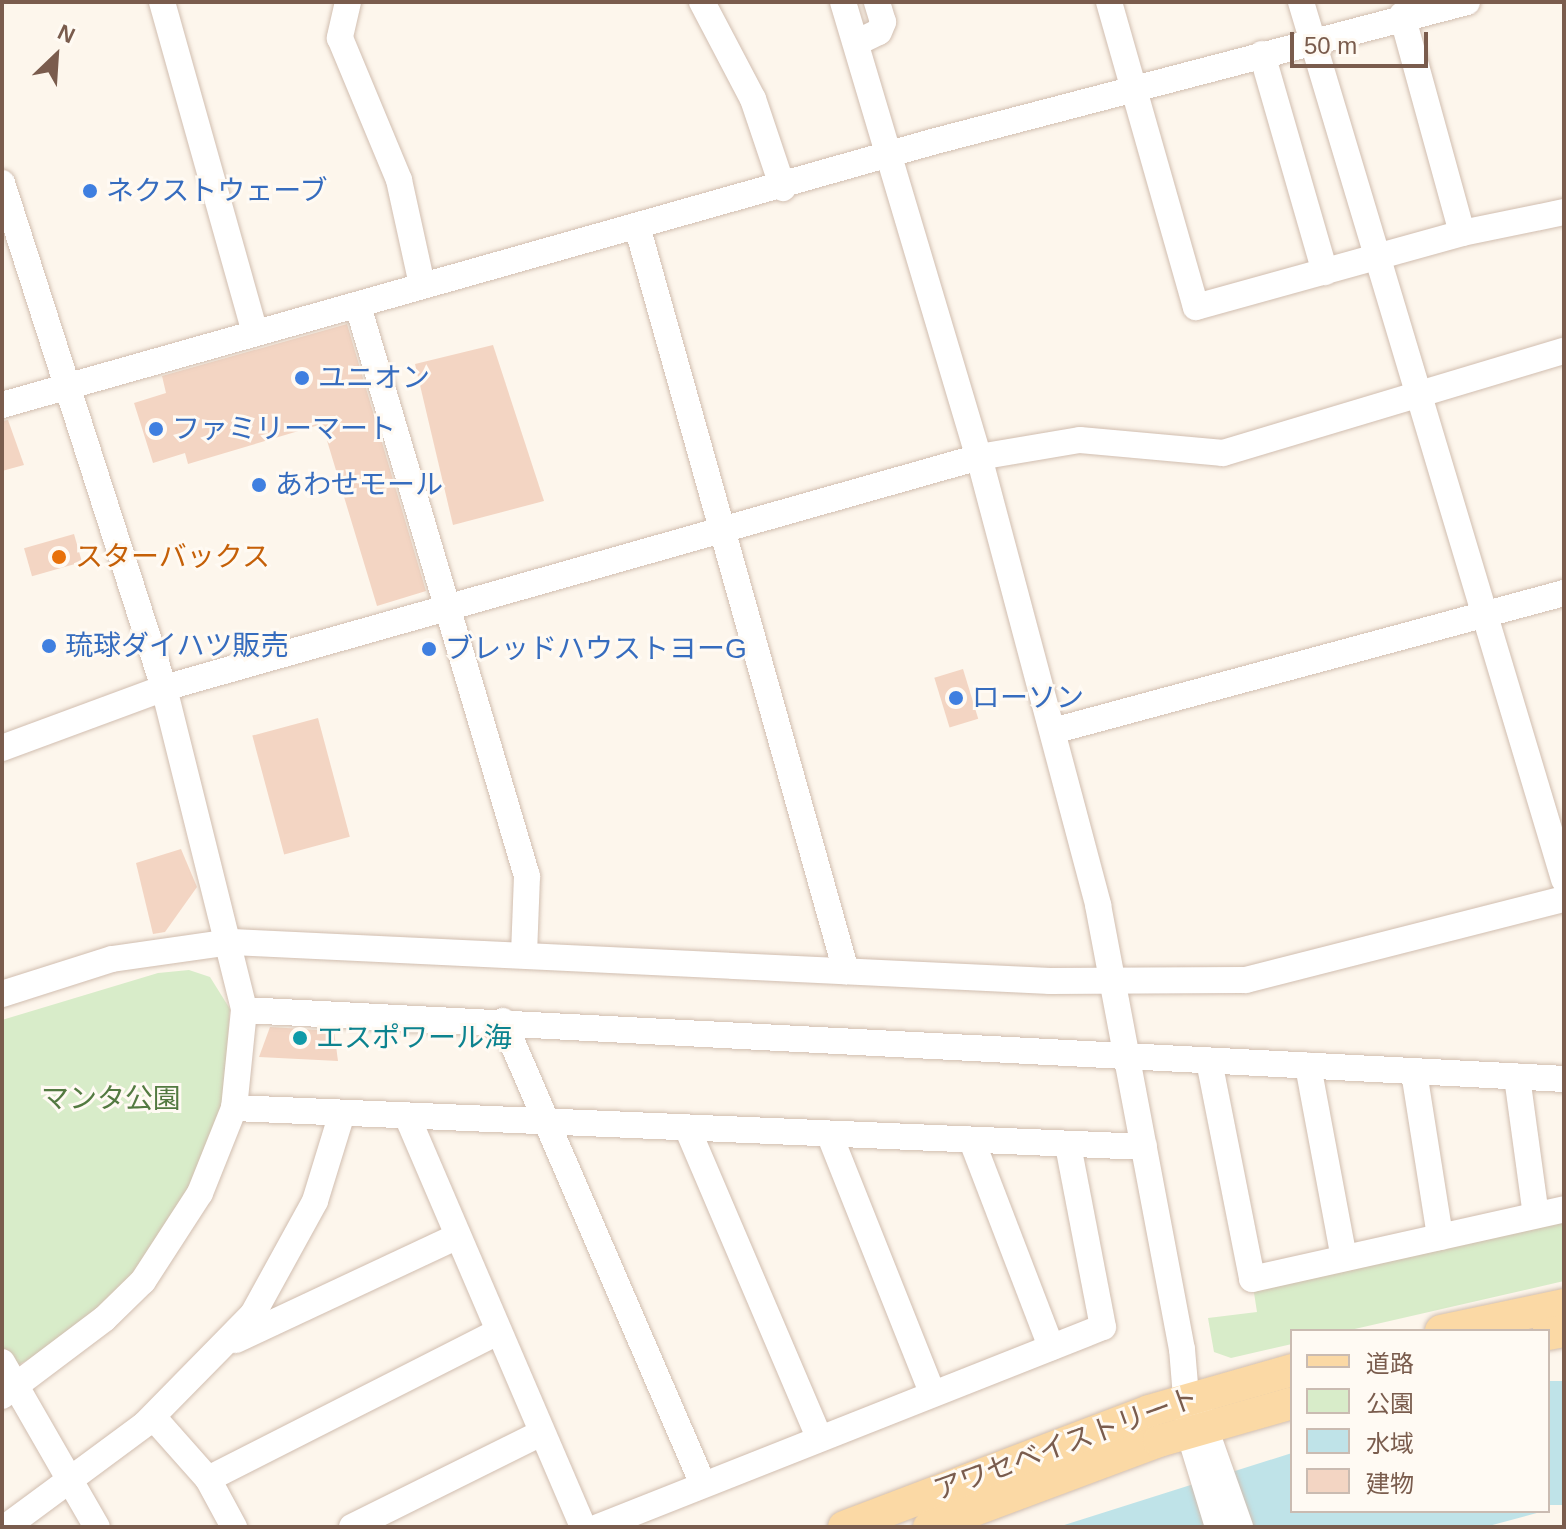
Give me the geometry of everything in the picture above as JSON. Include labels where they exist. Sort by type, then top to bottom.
[{"type":"main road","points":[[1450,1329],[1564,1305]]},
{"type":"main road","name":"アワセベイストリート","points":[[844,1527],[1190,1398],[1290,1371]]},
{"type":"main road","name":"アワセベイストリート","points":[[929,1527],[1203,1442],[1290,1404]]},
{"type":"street","points":[[162,2],[254,329]]},
{"type":"street","points":[[348,2],[340,38],[399,180],[422,285]]},
{"type":"street","points":[[702,2],[753,99],[783,188]]},
{"type":"street","points":[[843,2],[893,156],[1053,731],[1113,979],[1190,1398],[1203,1442],[1218,1527]]},
{"type":"street","points":[[856,43],[879,32],[883,22],[877,2]]},
{"type":"street","points":[[1109,2],[1196,307],[1462,233],[1564,212]]},
{"type":"street","points":[[1301,2],[1421,398],[1480,611],[1564,879]]},
{"type":"street","points":[[2,405],[70,387],[254,329],[358,306],[422,285],[783,188],[1134,88],[1402,15],[1467,2]]},
{"type":"street","points":[[1402,15],[1462,233]]},
{"type":"street","points":[[1262,54],[1325,272]]},
{"type":"street","points":[[2,183],[70,387],[164,688],[232,942],[244,1010],[234,1108],[200,1193],[143,1281],[9,1390]]},
{"type":"street","points":[[637,226],[846,971]]},
{"type":"street","points":[[358,306],[444,608],[527,876],[524,954]]},
{"type":"street","points":[[2,748],[164,688],[720,526],[979,457],[1080,440],[1223,453],[1421,398],[1564,351]]},
{"type":"street","points":[[1053,731],[1480,611],[1564,593]]},
{"type":"street","points":[[2,994],[112,959],[232,942],[846,971],[1246,980],[1564,899]]},
{"type":"street","points":[[244,1010],[503,1021],[1564,1079]]},
{"type":"street","points":[[503,1021],[702,1482]]},
{"type":"street","points":[[1209,1061],[1252,1279],[1564,1209]]},
{"type":"street","points":[[1308,1066],[1344,1258]]},
{"type":"street","points":[[1414,1072],[1440,1237]]},
{"type":"street","points":[[1517,1077],[1536,1215]]},
{"type":"street","points":[[234,1108],[688,1130],[1144,1147]]},
{"type":"street","points":[[6,1527],[153,1417],[227,1345],[253,1314],[315,1201],[342,1113]]},
{"type":"street","points":[[407,1116],[583,1527]]},
{"type":"street","points":[[688,1130],[818,1435]]},
{"type":"street","points":[[830,1136],[931,1390]]},
{"type":"street","points":[[972,1141],[1051,1347]]},
{"type":"street","points":[[598,1527],[931,1390],[1103,1327],[1068,1145]]},
{"type":"street","points":[[227,1345],[458,1236]]},
{"type":"street","points":[[208,1479],[498,1332]]},
{"type":"street","points":[[2,1362],[9,1390],[97,1527]]},
{"type":"street","points":[[153,1417],[208,1479],[234,1527]]},
{"type":"street","points":[[352,1527],[541,1433]]},
{"type":"street","points":[[1203,1442],[1240,1527]]},
{"type":"green space","name":"マンタ公園","points":[[189,970],[210,977],[230,1009],[223,1109],[195,1189],[137,1279],[49,1349],[12,1368],[2,1349],[2,1020],[158,973]]},
{"type":"green space","points":[[1564,1212],[1564,1281],[1355,1329],[1290,1329],[1290,1344],[1231,1358],[1214,1352],[1208,1318],[1257,1312],[1252,1280]]},
{"type":"water","points":[[1550,1381],[1564,1381],[1564,1505],[1550,1505]]},
{"type":"water","points":[[1290,1454],[1290,1513],[1537,1513],[1485,1527],[1058,1527]]},
{"type":"building","points":[[347,324],[426,591],[377,606],[322,424],[188,464],[185,453],[153,463],[134,403],[166,393],[162,376]]},
{"type":"building","points":[[493,345],[544,501],[453,525],[415,364]]},
{"type":"building","points":[[8,420],[24,465],[2,471],[2,421]]},
{"type":"building","points":[[74,534],[82,562],[32,576],[24,548]]},
{"type":"building","name":"ローソン","points":[[963,669],[978,719],[950,727],[934,678]]},
{"type":"building","points":[[318,718],[350,837],[284,854],[252,736]]},
{"type":"building","points":[[181,849],[197,887],[165,932],[153,934],[136,863]]},
{"type":"building","name":"エスポワール海","points":[[270,1027],[334,1031],[338,1061],[259,1057]]},
{"type":"place","name":"ネクストウェーブ","points":[[90,191]]},
{"type":"place","name":"ユニオン","points":[[302,378]]},
{"type":"place","name":"ファミリーマート","points":[[156,429]]},
{"type":"place","name":"あわせモール","points":[[259,485]]},
{"type":"place","name":"スターバックス","points":[[59,557]]},
{"type":"place","name":"琉球ダイハツ販売","points":[[49,646]]},
{"type":"place","name":"ブレッドハウストヨーG","points":[[429,649]]},
{"type":"place","name":"ローソン","points":[[956,698]]},
{"type":"place","name":"エスポワール海","points":[[300,1038]]}]
